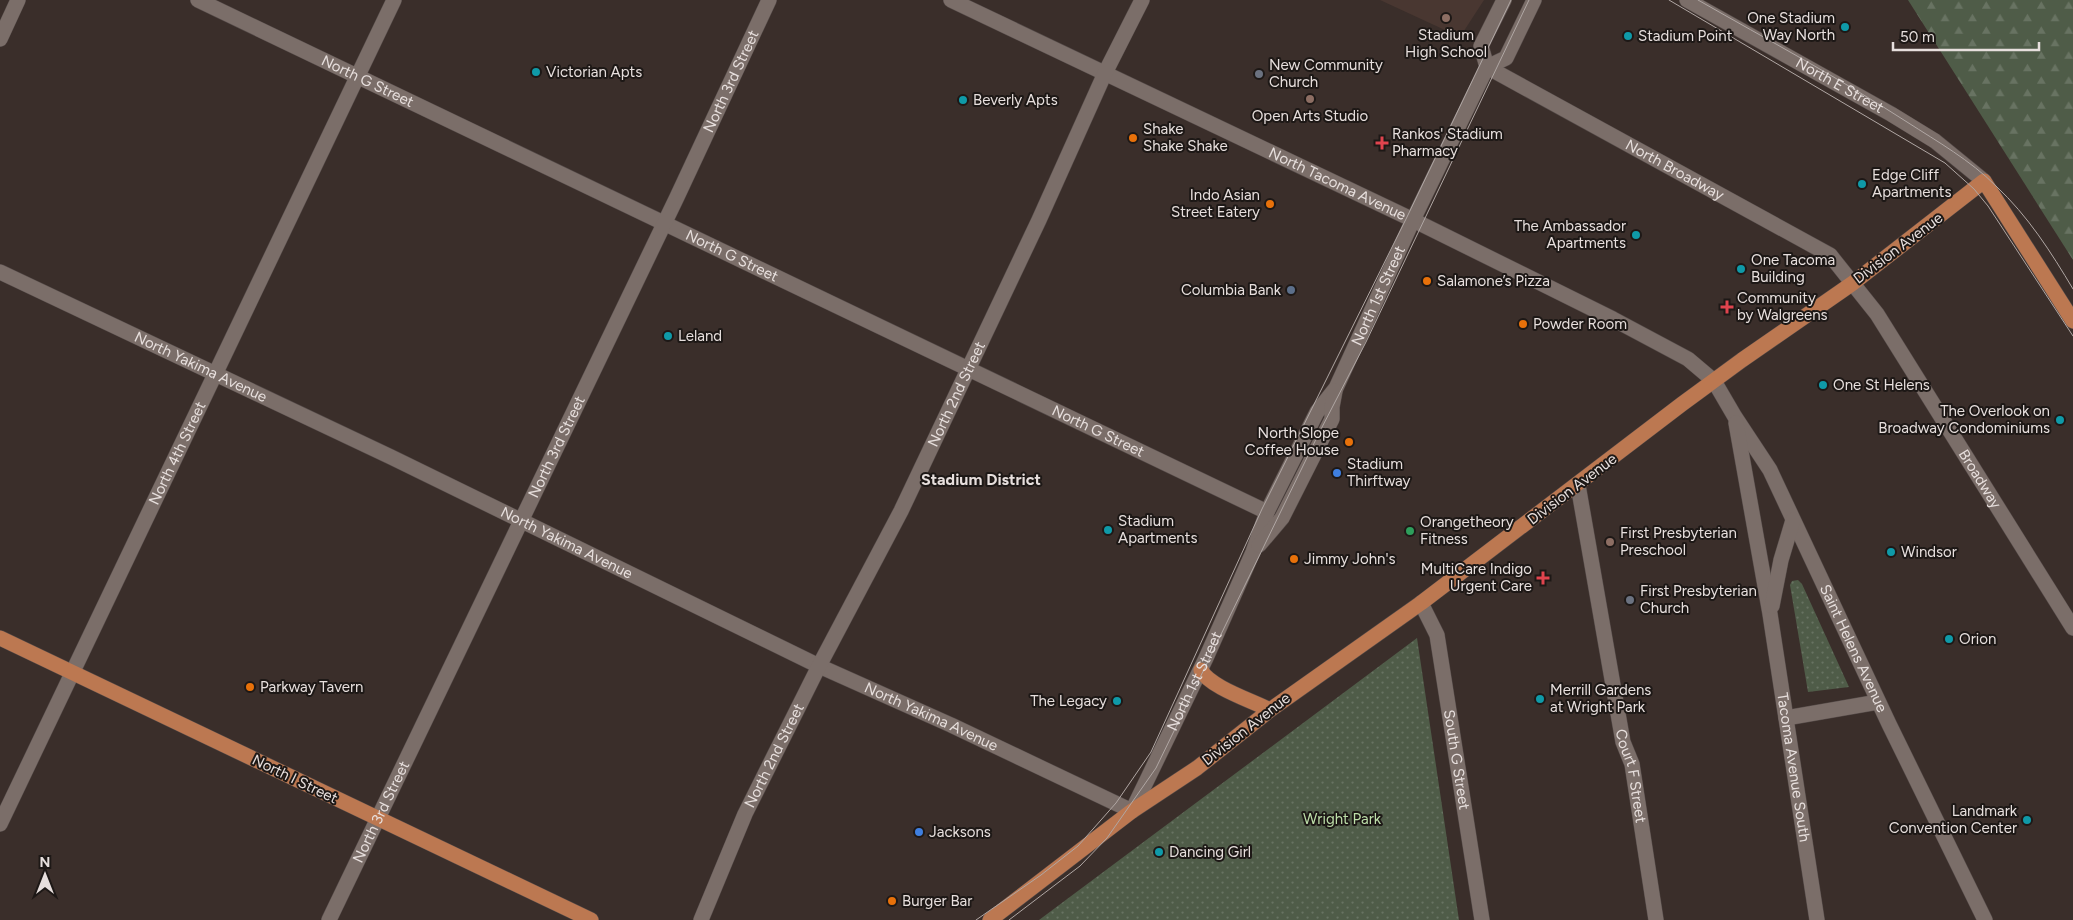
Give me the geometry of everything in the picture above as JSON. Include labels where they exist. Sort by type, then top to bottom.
[{"type":"main road","name":"Division Avenue","points":[[990,920],[1132,811],[1197,768],[1270,710],[1421,603],[1714,381],[1853,282],[1984,181]]},
{"type":"main road","points":[[1984,181],[2073,321]]},
{"type":"main road","name":"North I Street","points":[[0,638],[591,920]]},
{"type":"main road","points":[[1201,670],[1203,675],[1214,683],[1270,710]]},
{"type":"street","points":[[0,39],[18,0]]},
{"type":"street","name":"North G Street","points":[[198,0],[1267,512]]},
{"type":"street","name":"North 4th Street","points":[[0,824],[394,0]]},
{"type":"street","name":"North 3rd Street","points":[[329,920],[664,224],[768,0]]},
{"type":"street","name":"North Tacoma Avenue","points":[[951,0],[1413,220],[1663,344],[1688,359],[1714,381]]},
{"type":"street","name":"North 2nd Street","points":[[701,920],[745,814],[819,666],[900,511],[1039,220],[1105,74],[1142,0]]},
{"type":"street","points":[[1504,0],[1481,46],[1487,67],[1506,58],[1534,0]]},
{"type":"street","name":"North E Street","points":[[1687,0],[1891,114],[1935,141],[1984,181]]},
{"type":"street","name":"North 1st Street","points":[[1254,552],[1282,518],[1332,419],[1332,407],[1336,388],[1413,220],[1487,67]]},
{"type":"street","name":"North Broadway","points":[[1487,67],[1830,254],[1853,282]]},
{"type":"street","name":"North Yakima Avenue","points":[[0,272],[522,521],[819,666],[951,725],[1132,811]]},
{"type":"street","name":"Broadway","points":[[1853,282],[1877,314],[2073,628]]},
{"type":"street","name":"Saint Helens Avenue","points":[[1714,381],[1770,470],[1878,702],[1985,920]]},
{"type":"street","name":"North 1st Street","points":[[1132,811],[1201,670],[1254,552],[1267,512],[1317,412],[1336,388]]},
{"type":"street","name":"Tacoma Avenue South","points":[[1735,417],[1770,614],[1817,920]]},
{"type":"street","name":"Court F Street","points":[[1578,485],[1623,742],[1632,764],[1656,920]]},
{"type":"street","name":"Tacoma Avenue South","points":[[1770,614],[1781,560],[1793,520]]},
{"type":"street","name":"South G Street","points":[[1421,603],[1437,635],[1482,920]]},
{"type":"street","points":[[1786,718],[1878,702]]},
{"type":"shaded area","name":"Stadium High School","points":[[1380,0],[1484,0],[1460,37]]},
{"type":"green space","points":[[1908,0],[2073,0],[2073,260]]},
{"type":"green space","points":[[1798,580],[1802,584],[1849,687],[1808,692],[1790,585],[1792,581]]},
{"type":"green space","name":"Wright Park","points":[[1417,638],[1459,920],[1039,920]]},
{"type":"tram line","points":[[976,920],[1041,875],[1078,846],[1116,803],[1151,752],[1262,509],[1407,217],[1511,0]]},
{"type":"tram line","points":[[1009,920],[1080,866],[1107,838],[1156,768],[1319,433],[1366,342],[1529,0]]},
{"type":"tram line","points":[[1669,0],[1945,163],[1974,189],[1988,206],[2073,336]]},
{"type":"tram line","points":[[1698,0],[1856,90],[1965,160],[2008,198],[2029,222],[2073,289]]},
{"type":"place","name":"Stadium High School","points":[[1446,18]]},
{"type":"place","name":"One Stadium Way North","points":[[1845,27]]},
{"type":"place","name":"Stadium Point","points":[[1628,36]]},
{"type":"place","name":"Victorian Apts","points":[[536,72]]},
{"type":"place","name":"New Community Church","points":[[1259,74]]},
{"type":"place","name":"Open Arts Studio","points":[[1310,99]]},
{"type":"place","name":"Beverly Apts","points":[[963,100]]},
{"type":"place","name":"Shake Shake Shake","points":[[1133,138]]},
{"type":"place","name":"Rankos' Stadium Pharmacy","points":[[1382,143]]},
{"type":"place","name":"Edge Cliff Apartments","points":[[1862,184]]},
{"type":"place","name":"Indo Asian Street Eatery","points":[[1270,204]]},
{"type":"place","name":"The Ambassador Apartments","points":[[1636,235]]},
{"type":"place","name":"One Tacoma Building","points":[[1741,269]]},
{"type":"place","name":"Salamone’s Pizza","points":[[1427,281]]},
{"type":"place","name":"Columbia Bank","points":[[1291,290]]},
{"type":"place","name":"Community by Walgreens","points":[[1727,307]]},
{"type":"place","name":"Powder Room","points":[[1523,324]]},
{"type":"place","name":"Leland","points":[[668,336]]},
{"type":"place","name":"One St Helens","points":[[1823,385]]},
{"type":"place","name":"The Overlook on Broadway Condominiums","points":[[2060,420]]},
{"type":"place","name":"North Slope Coffee House","points":[[1349,442]]},
{"type":"place","name":"Stadium Thirftway","points":[[1337,473]]},
{"type":"place","name":"Stadium Apartments","points":[[1108,530]]},
{"type":"place","name":"Orangetheory Fitness","points":[[1410,531]]},
{"type":"place","name":"First Presbyterian Preschool","points":[[1610,542]]},
{"type":"place","name":"Windsor","points":[[1891,552]]},
{"type":"place","name":"Jimmy John's","points":[[1294,559]]},
{"type":"place","name":"MultiCare Indigo Urgent Care","points":[[1543,578]]},
{"type":"place","name":"First Presbyterian Church","points":[[1630,600]]},
{"type":"place","name":"Orion","points":[[1949,639]]},
{"type":"place","name":"Parkway Tavern","points":[[250,687]]},
{"type":"place","name":"Merrill Gardens at Wright Park","points":[[1540,699]]},
{"type":"place","name":"The Legacy","points":[[1117,701]]},
{"type":"place","name":"Landmark Convention Center","points":[[2027,820]]},
{"type":"place","name":"Jacksons","points":[[919,832]]},
{"type":"place","name":"Dancing Girl","points":[[1159,852]]},
{"type":"place","name":"Burger Bar","points":[[892,901]]},
{"type":"district","name":"Stadium District","points":[[981,479]]}]
